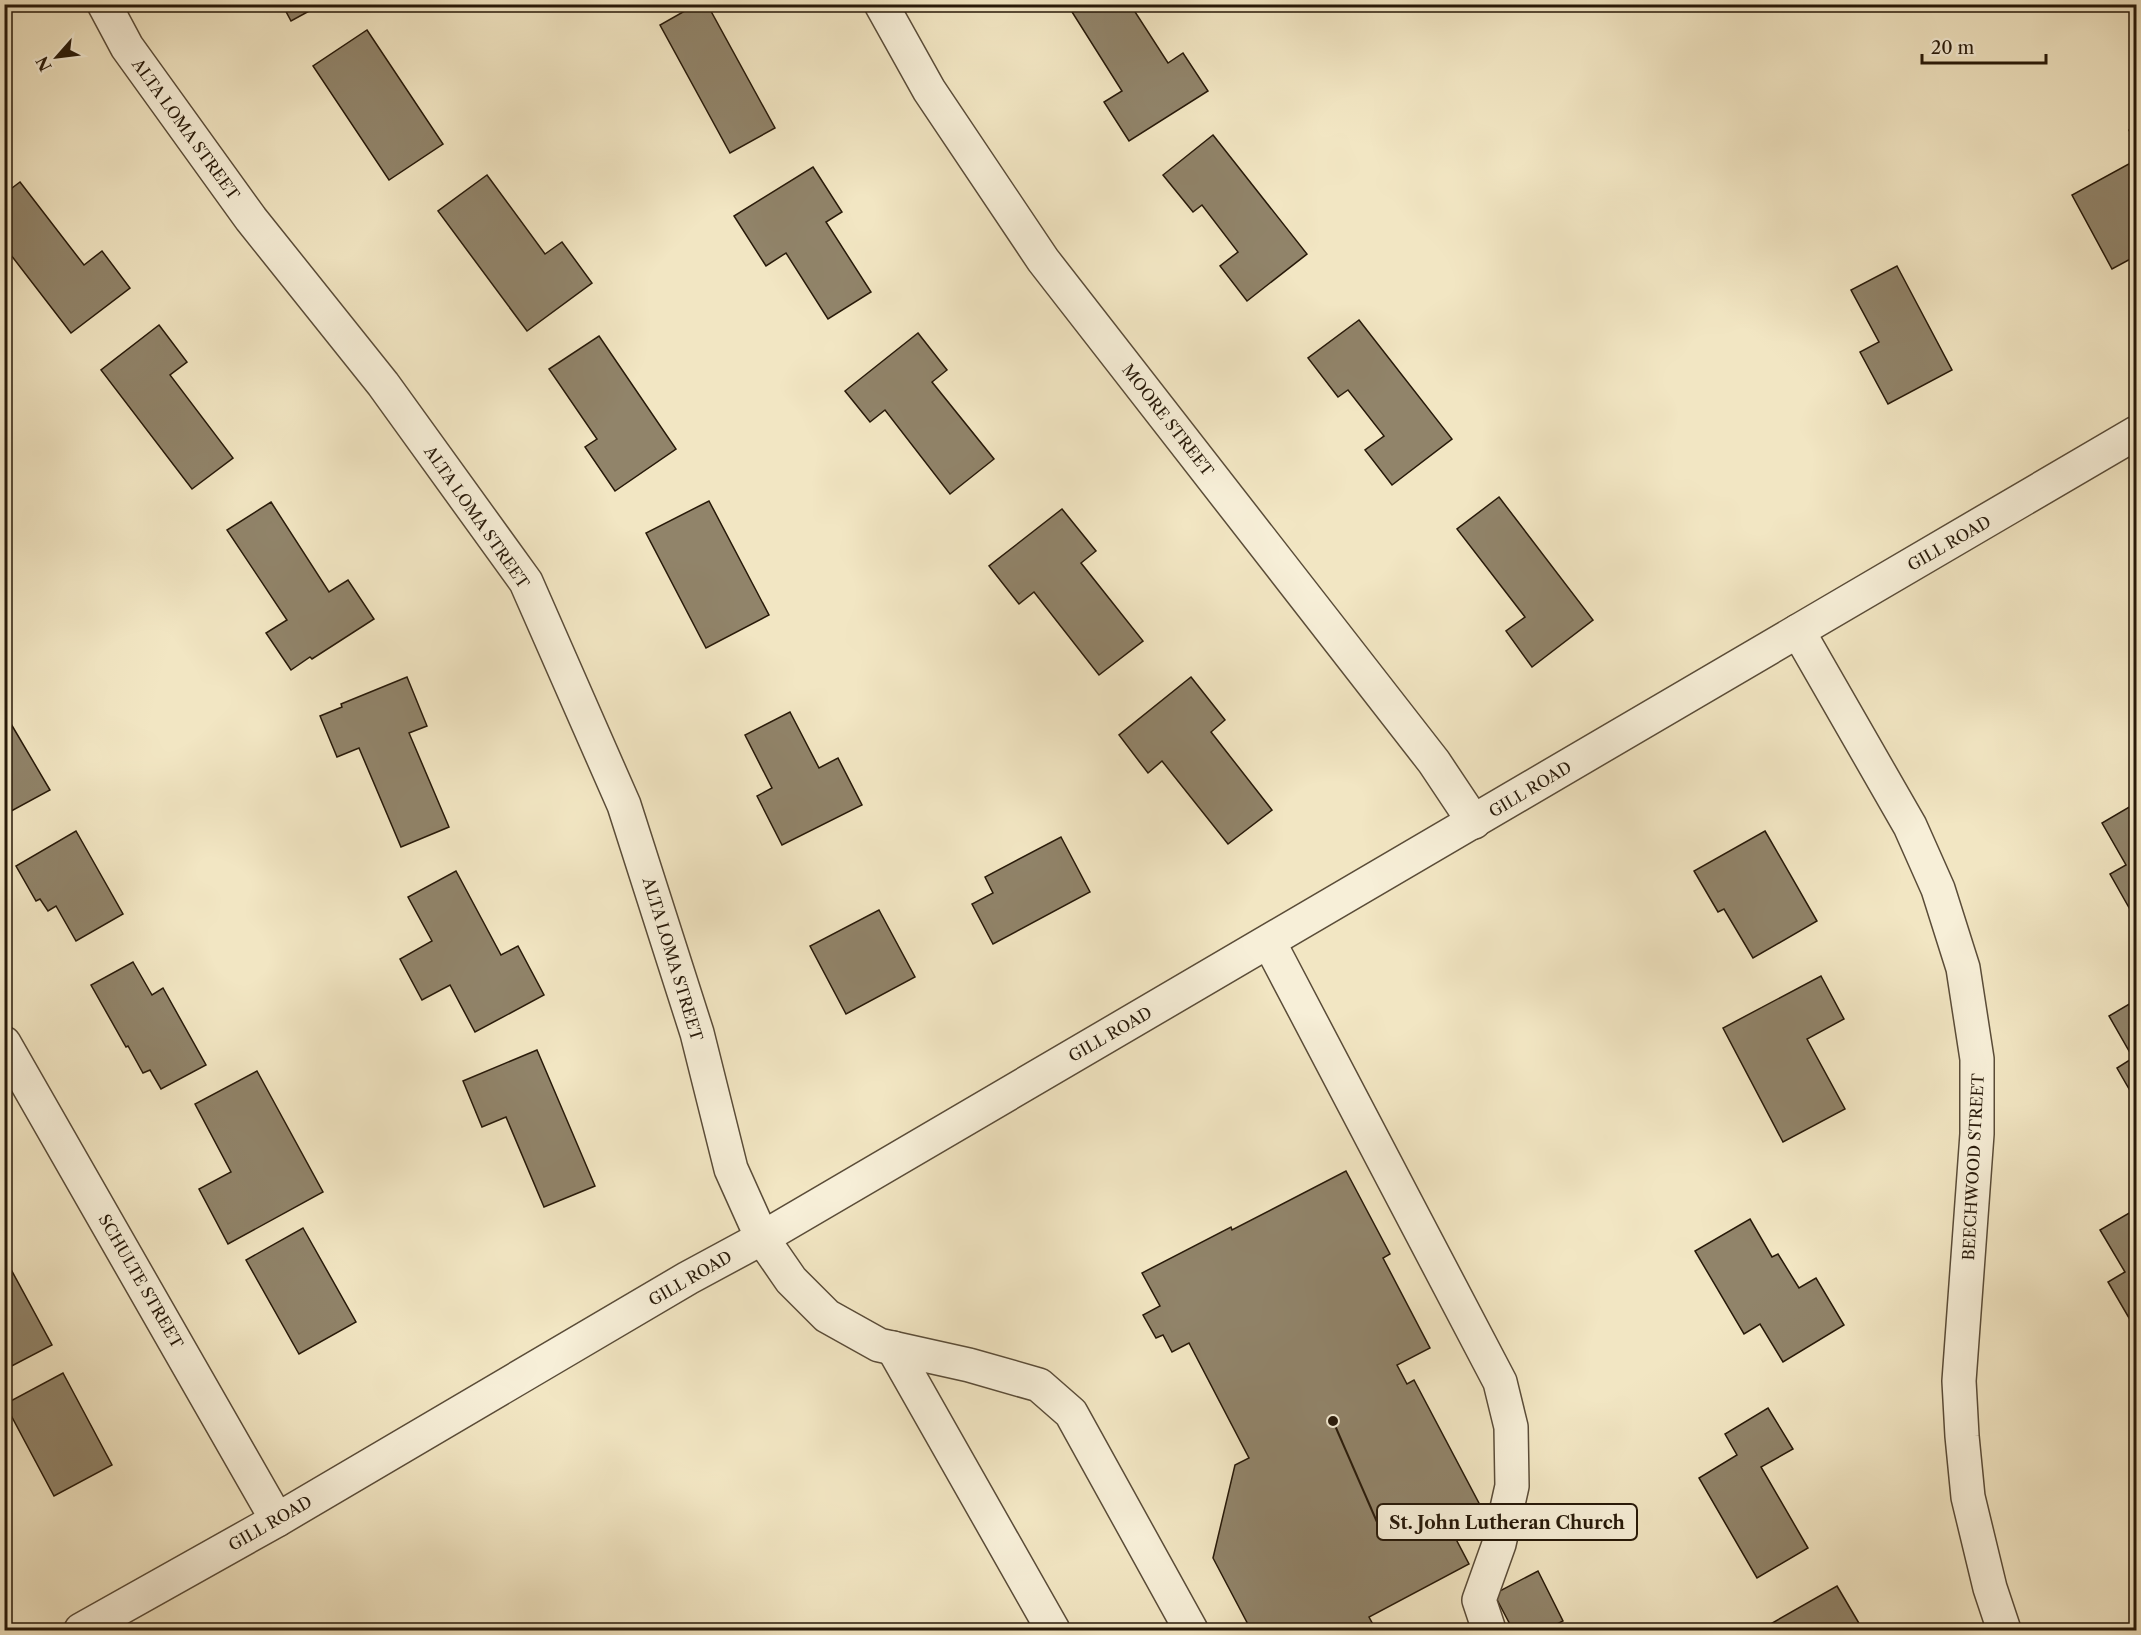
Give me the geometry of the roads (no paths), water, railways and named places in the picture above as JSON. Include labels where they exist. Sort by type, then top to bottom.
[{"type":"street","name":"ALTA LOMA STREET","points":[[104,4],[127,47],[251,219],[383,384],[526,582],[624,805],[697,1033],[731,1169],[762,1238],[791,1280],[827,1316],[879,1345],[969,1365],[1039,1385],[1071,1413],[1191,1630]]},
{"type":"street","name":"MOORE STREET","points":[[881,4],[929,90],[1043,260],[1434,762],[1474,822]]},
{"type":"street","name":"GILL ROAD","points":[[81,1630],[277,1520],[688,1278],[762,1238],[2136,433]]},
{"type":"street","name":"BEECHWOOD STREET","points":[[1798,631],[1910,826],[1938,889],[1963,968],[1977,1059],[1977,1134],[1959,1381],[1962,1436],[1968,1497],[1990,1588],[2004,1630]]},
{"type":"street","points":[[1269,942],[1500,1382],[1511,1427],[1512,1486],[1499,1544],[1479,1600],[1490,1630]]},
{"type":"street","name":"SCHULTE STREET","points":[[4,1042],[277,1520]]},
{"type":"street","points":[[893,1348],[1053,1630]]},
{"type":"place","name":"St. John Lutheran Church","points":[[1333,1421]]}]
